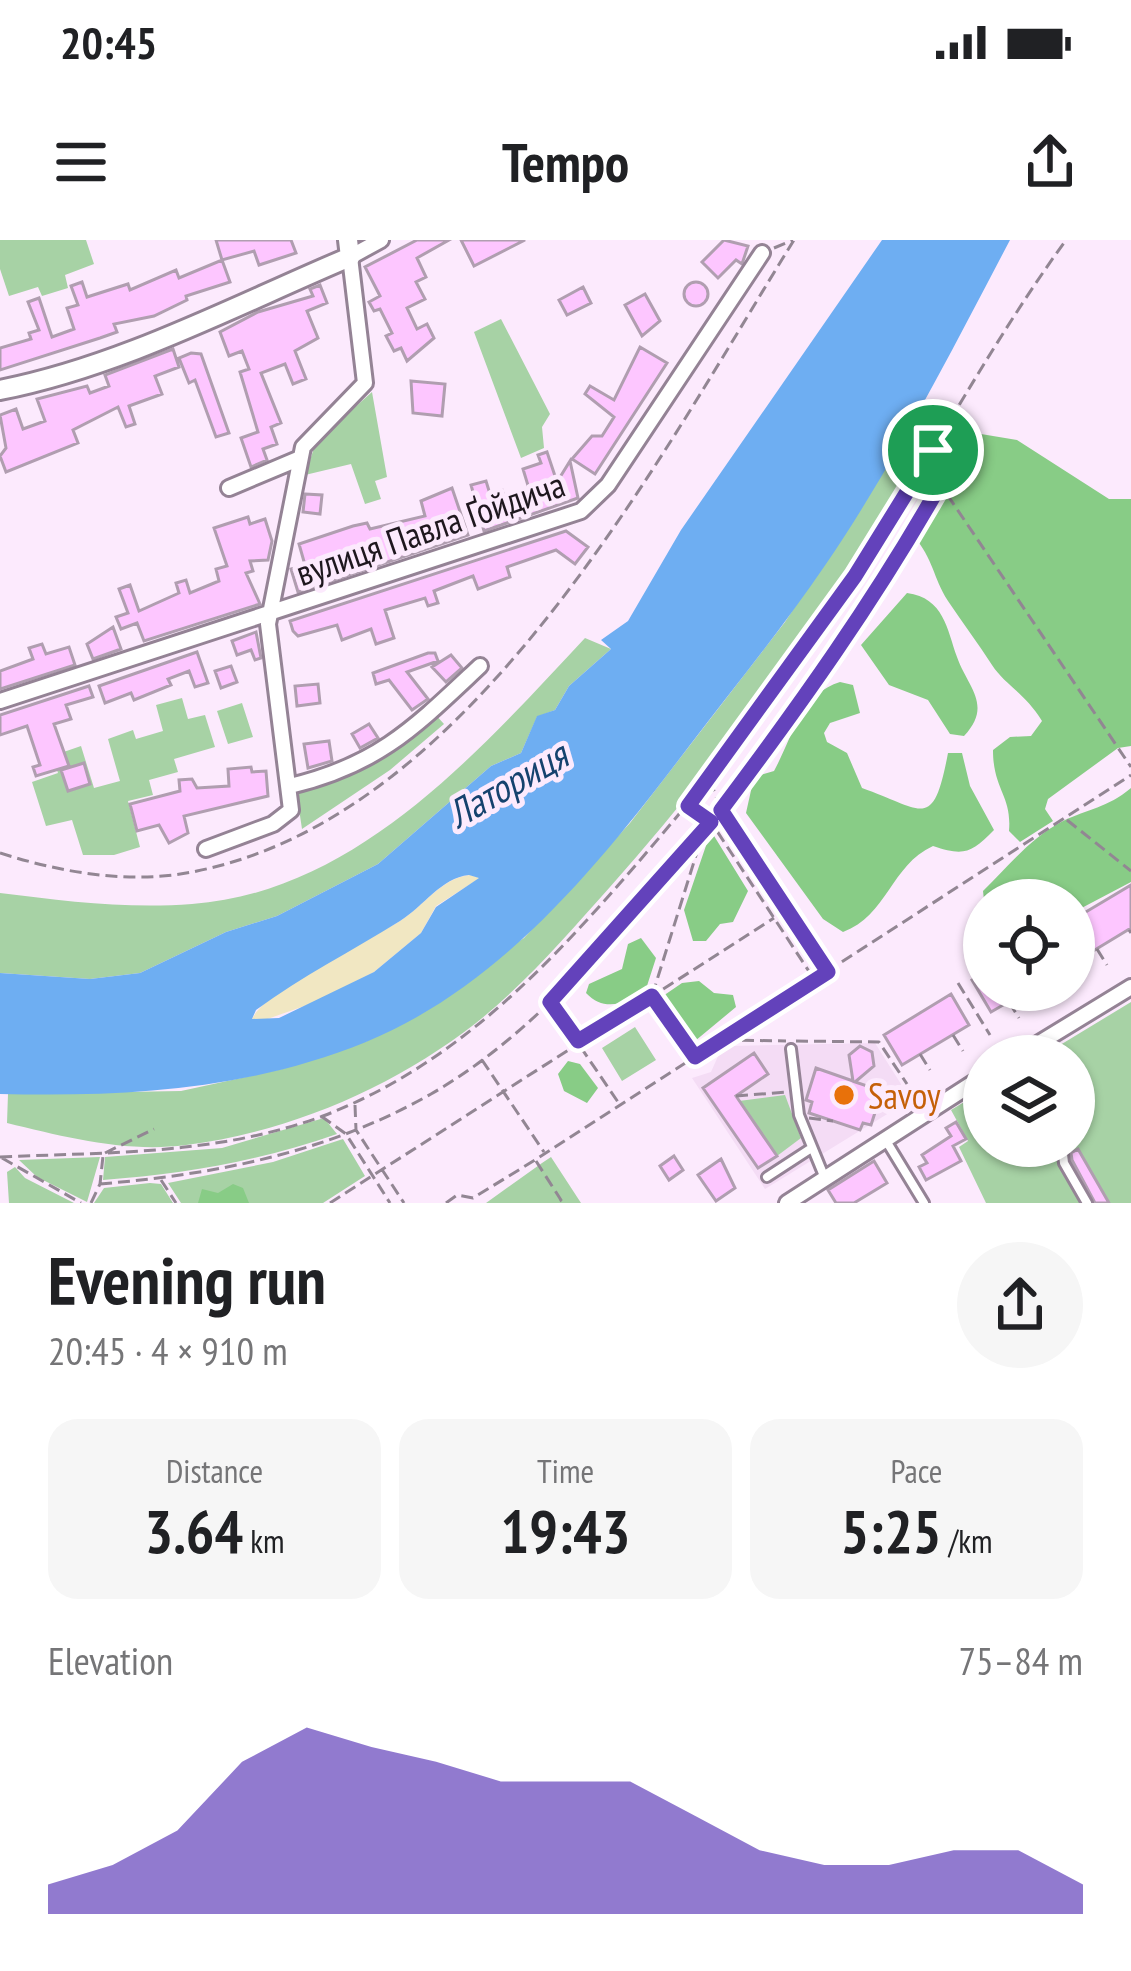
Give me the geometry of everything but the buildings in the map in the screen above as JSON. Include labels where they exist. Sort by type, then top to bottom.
[{"type":"street","points":[[0,390],[59,378],[111,359],[349,248],[381,240]]},
{"type":"street","points":[[206,849],[284,817],[293,803],[268,624],[298,459],[312,433],[365,383],[349,248]]},
{"type":"street","name":"вулиця Павла Ґойдича","points":[[0,700],[581,512],[608,484],[762,254]]},
{"type":"street","points":[[229,488],[298,459]]},
{"type":"street","points":[[290,786],[337,775],[373,758],[480,666]]},
{"type":"street","points":[[1052,1035],[1131,987]]},
{"type":"street","points":[[788,1203],[963,1089]]},
{"type":"lane","points":[[791,1049],[795,1091],[810,1149],[824,1176]]},
{"type":"lane","points":[[884,1138],[923,1203]]},
{"type":"lane","points":[[767,1177],[810,1149]]},
{"type":"lane","points":[[1066,1167],[1087,1203]]},
{"type":"path","points":[[762,254],[794,240]]},
{"type":"path","points":[[0,854],[55,869],[116,877],[197,872],[307,831],[365,794],[466,707],[554,613],[794,240]]},
{"type":"path","points":[[0,1157],[214,1146],[321,1116],[354,1103],[451,1048],[512,998],[710,778],[855,576],[1009,318],[1066,240]]},
{"type":"path","points":[[933,450],[946,472],[936,478]]},
{"type":"path","points":[[926,463],[1131,767]]},
{"type":"path","points":[[100,1184],[253,1164],[346,1134],[431,1094],[482,1060],[550,1002],[721,810],[877,594],[940,485]]},
{"type":"path","points":[[446,1203],[463,1195],[473,1201],[1131,775]]},
{"type":"path","points":[[710,778],[721,810],[828,972]]},
{"type":"path","points":[[688,806],[711,822],[815,981]]},
{"type":"path","points":[[1066,819],[1131,871]]},
{"type":"path","points":[[652,996],[704,831]]},
{"type":"path","points":[[330,1203],[775,918]]},
{"type":"path","points":[[1097,949],[1107,965]]},
{"type":"path","points":[[958,982],[990,1035]]},
{"type":"path","points":[[652,996],[695,1057]]},
{"type":"path","points":[[550,1002],[619,1103]]},
{"type":"path","points":[[1015,1011],[1019,1018]]},
{"type":"path","points":[[953,1035],[963,1051]]},
{"type":"path","points":[[722,1040],[879,1042],[907,1084]]},
{"type":"path","points":[[920,1054],[930,1070]]},
{"type":"path","points":[[482,1060],[545,1154]]},
{"type":"path","points":[[736,1096],[795,1091]]},
{"type":"path","points":[[354,1103],[356,1130],[404,1203]]},
{"type":"path","points":[[802,1115],[833,1121]]},
{"type":"path","points":[[321,1116],[346,1134],[389,1203]]},
{"type":"path","points":[[103,1154],[154,1129]]},
{"type":"path","points":[[91,1203],[100,1184],[103,1154]]},
{"type":"path","points":[[0,1157],[81,1203]]},
{"type":"path","points":[[535,1160],[561,1200],[556,1203]]},
{"type":"path","points":[[160,1179],[176,1203]]},
{"type":"shaded area","points":[[875,1043],[901,1084],[902,1105],[765,1189],[692,1078],[711,1072],[719,1054],[731,1046]]},
{"type":"green space","points":[[0,240],[86,240],[94,264],[65,275],[68,288],[42,296],[38,287],[9,296],[0,269]]},
{"type":"green space","points":[[501,319],[550,414],[542,427],[544,448],[521,458],[474,332]]},
{"type":"green space","points":[[372,392],[387,477],[375,481],[381,499],[365,504],[351,464],[305,475],[316,442]]},
{"type":"green space","points":[[951,429],[1017,440],[1109,499],[1131,499],[1131,746],[1118,748],[1048,799],[1045,809],[1053,821],[1020,842],[1009,831],[993,750],[1010,737],[1031,736],[1042,721],[992,665],[948,601],[912,534],[946,472]]},
{"type":"green space","points":[[904,440],[915,470],[772,685],[610,887],[529,975],[476,1023],[376,1086],[302,1118],[225,1139],[141,1147],[7,1123],[8,1094],[181,1091],[282,1069],[367,1041],[524,938],[630,823],[785,622]]},
{"type":"green space","points":[[907,593],[929,601],[942,616],[976,696],[977,715],[964,736],[950,734],[928,700],[889,685],[861,645]]},
{"type":"green space","points":[[585,638],[611,649],[569,686],[555,710],[537,717],[521,753],[491,766],[378,864],[277,916],[226,932],[140,973],[90,979],[0,973],[0,893],[120,905],[192,904],[252,894],[308,873],[411,809],[502,725]]},
{"type":"green space","points":[[840,682],[853,685],[860,713],[830,723],[824,733],[827,742],[847,753],[862,788],[923,808],[937,795],[948,753],[962,753],[970,786],[994,830],[966,851],[933,846],[919,854],[870,914],[843,932],[823,919],[746,813],[754,777],[774,771],[807,706]]},
{"type":"green space","points":[[182,698],[188,719],[205,715],[215,747],[174,759],[178,772],[149,780],[153,795],[128,801],[140,847],[114,855],[83,855],[72,820],[46,826],[32,782],[58,773],[52,756],[81,746],[94,788],[120,781],[108,739],[133,730],[136,739],[163,731],[156,705]]},
{"type":"green space","points":[[242,703],[253,737],[228,744],[217,711]]},
{"type":"green space","points":[[434,713],[444,724],[390,770],[302,829],[296,789],[356,771]]},
{"type":"green space","points":[[1131,788],[1131,882],[1095,901],[1095,879],[995,879],[1040,836]]},
{"type":"green space","points":[[711,831],[748,891],[733,922],[720,924],[706,941],[693,941],[684,910]]},
{"type":"green space","points":[[641,938],[656,958],[645,992],[614,1004],[600,1003],[586,993],[589,984],[622,969],[628,944]]},
{"type":"green space","points":[[699,981],[714,993],[733,995],[736,1007],[695,1041],[663,996],[682,983]]},
{"type":"green space","points":[[1131,1002],[1131,1203],[986,1203],[969,1167],[1095,1167],[1095,1035],[1077,1035]]},
{"type":"green space","points":[[635,1027],[656,1060],[622,1081],[602,1048]]},
{"type":"green space","points":[[568,1061],[580,1064],[598,1088],[587,1103],[564,1091],[558,1074]]},
{"type":"green space","points":[[785,1095],[801,1138],[777,1156],[739,1101]]},
{"type":"green space","points":[[963,1103],[963,1132],[951,1110]]},
{"type":"green space","points":[[324,1118],[337,1134],[222,1165],[103,1180],[105,1157],[222,1148]]},
{"type":"green space","points":[[343,1139],[365,1176],[323,1203],[181,1203],[168,1183],[273,1162]]},
{"type":"green space","points":[[100,1157],[87,1202],[37,1177],[19,1160]]},
{"type":"green space","points":[[551,1157],[581,1203],[486,1203],[542,1163]]},
{"type":"green space","points":[[15,1167],[25,1178],[74,1203],[9,1203],[7,1172]]},
{"type":"green space","points":[[161,1184],[173,1203],[94,1203],[104,1188]]},
{"type":"green space","points":[[233,1184],[243,1188],[249,1203],[198,1203],[202,1189],[218,1193]]},
{"type":"sand","points":[[470,875],[480,878],[436,906],[421,933],[374,972],[313,1003],[256,1023],[252,1019],[297,979],[400,921],[450,881]]},
{"type":"water","name":"Латориця","points":[[882,240],[1010,240],[900,445],[810,587],[622,832],[506,954],[416,1018],[366,1042],[277,1071],[140,1092],[0,1094],[0,973],[90,979],[140,973],[226,932],[277,916],[378,864],[491,766],[521,753],[537,716],[555,710],[569,686],[611,649],[601,640],[628,621],[681,530]],"holes":[[[469,875],[479,878],[436,907],[421,933],[374,972],[279,1018],[252,1019],[273,998],[400,921],[450,881]]]},
{"type":"place","name":"Savoy","points":[[844,1095]]},
{"type":"route","points":[[933,450],[946,472],[936,478],[940,485],[877,594],[721,810],[828,972],[695,1057],[652,996],[578,1041],[550,1002],[711,822],[688,806],[855,576],[933,450]]}]
